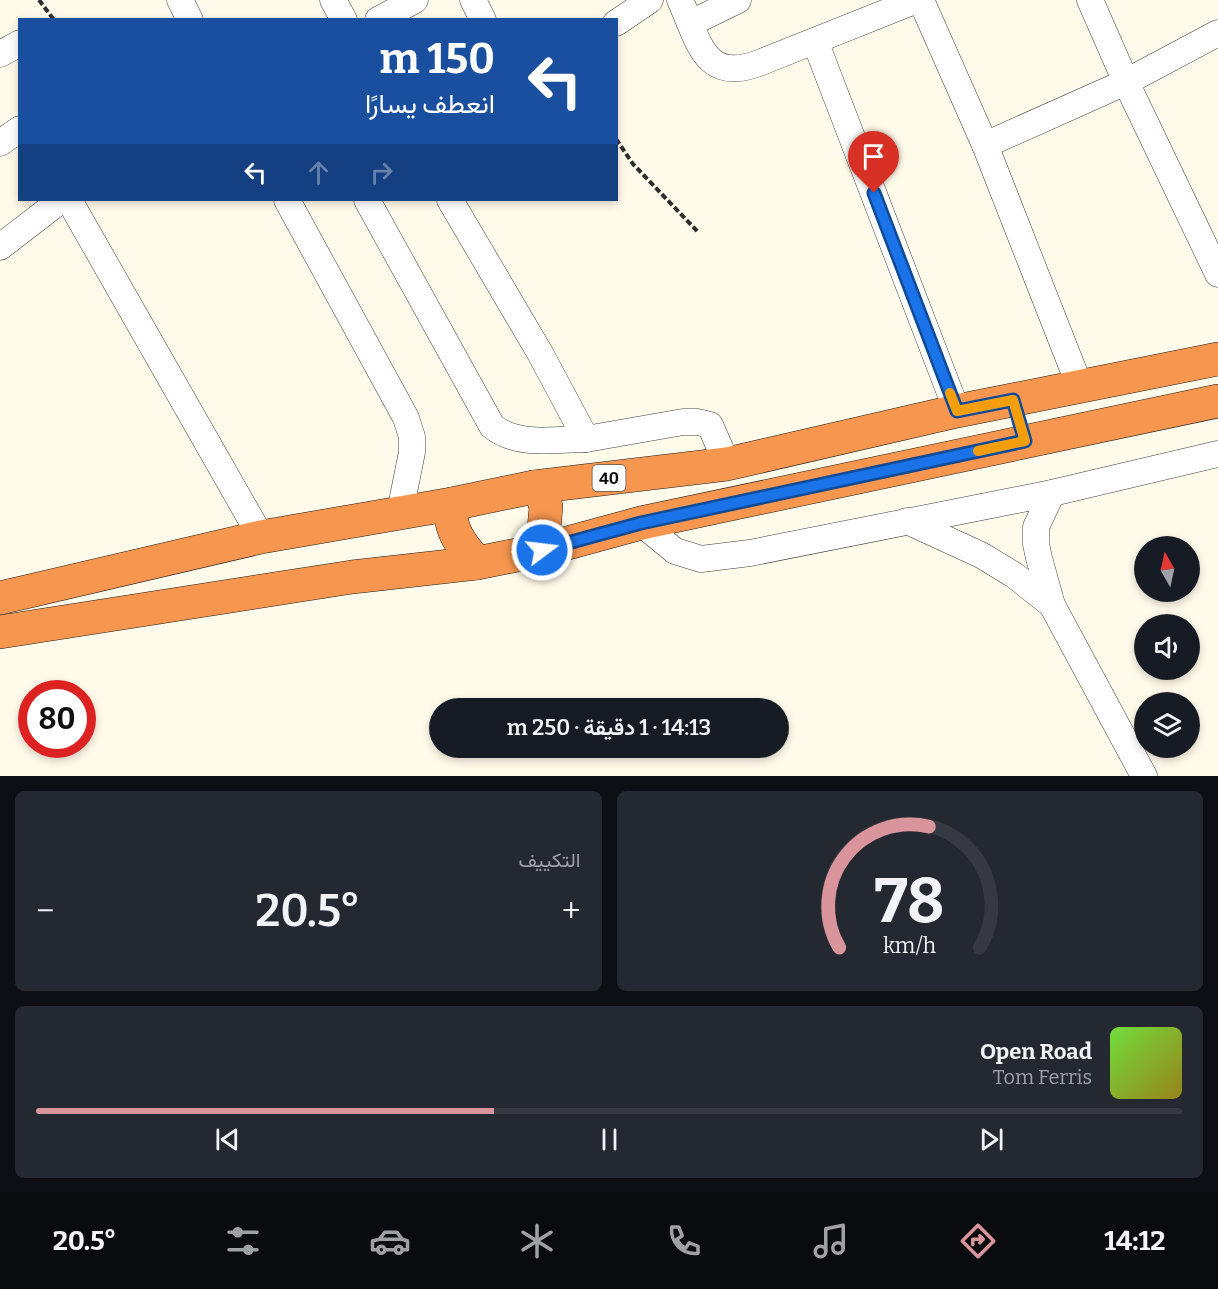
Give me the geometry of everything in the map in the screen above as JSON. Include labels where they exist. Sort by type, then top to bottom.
[{"type":"highway","name":"40","points":[[0,598],[261,537],[452,504],[534,487],[727,464],[957,411],[1218,359]]},
{"type":"highway","points":[[1013,400],[1025,441]]},
{"type":"highway","points":[[0,632],[352,577],[477,563],[542,550],[641,523],[1218,401]]},
{"type":"highway","points":[[534,487],[540,489],[546,507],[542,550]]},
{"type":"highway","points":[[452,504],[451,517],[458,541],[477,563]]},
{"type":"street","points":[[180,0],[189,18]]},
{"type":"street","points":[[333,0],[343,18]]},
{"type":"street","points":[[382,18],[415,0]]},
{"type":"street","points":[[473,0],[482,18]]},
{"type":"street","points":[[618,22],[650,0]]},
{"type":"street","points":[[680,0],[703,51],[711,62],[722,68],[735,70],[759,63],[916,0]]},
{"type":"street","points":[[690,23],[738,0]]},
{"type":"street","points":[[921,0],[984,145],[1080,387]]},
{"type":"street","points":[[1090,0],[1218,274]]},
{"type":"street","points":[[984,145],[1126,81],[1218,33]]},
{"type":"street","points":[[815,41],[957,411]]},
{"type":"street","points":[[0,54],[18,44]]},
{"type":"street","points":[[0,143],[18,130]]},
{"type":"street","points":[[0,247],[60,201]]},
{"type":"street","points":[[70,201],[261,537]]},
{"type":"street","points":[[288,201],[406,418],[412,437],[412,452],[400,512]]},
{"type":"street","points":[[368,201],[492,426],[509,436],[520,439],[586,439],[683,422],[698,422],[711,425],[727,464]]},
{"type":"street","points":[[451,201],[540,353],[586,439]]},
{"type":"street","points":[[641,523],[675,551],[701,559],[750,553],[1052,493],[1218,454]]},
{"type":"street","points":[[1052,493],[1036,527],[1036,544],[1052,605],[1144,776]]},
{"type":"street","points":[[907,521],[981,555],[1014,575],[1052,605]]},
{"type":"path","points":[[39,0],[52,18]]},
{"type":"path","points":[[618,142],[633,164],[698,232]]},
{"type":"slow traffic","points":[[950,393],[957,411],[1013,400],[1025,441],[978,451]]},
{"type":"route","points":[[542,550],[641,523],[1025,441],[1013,400],[957,411],[874,193]]}]
